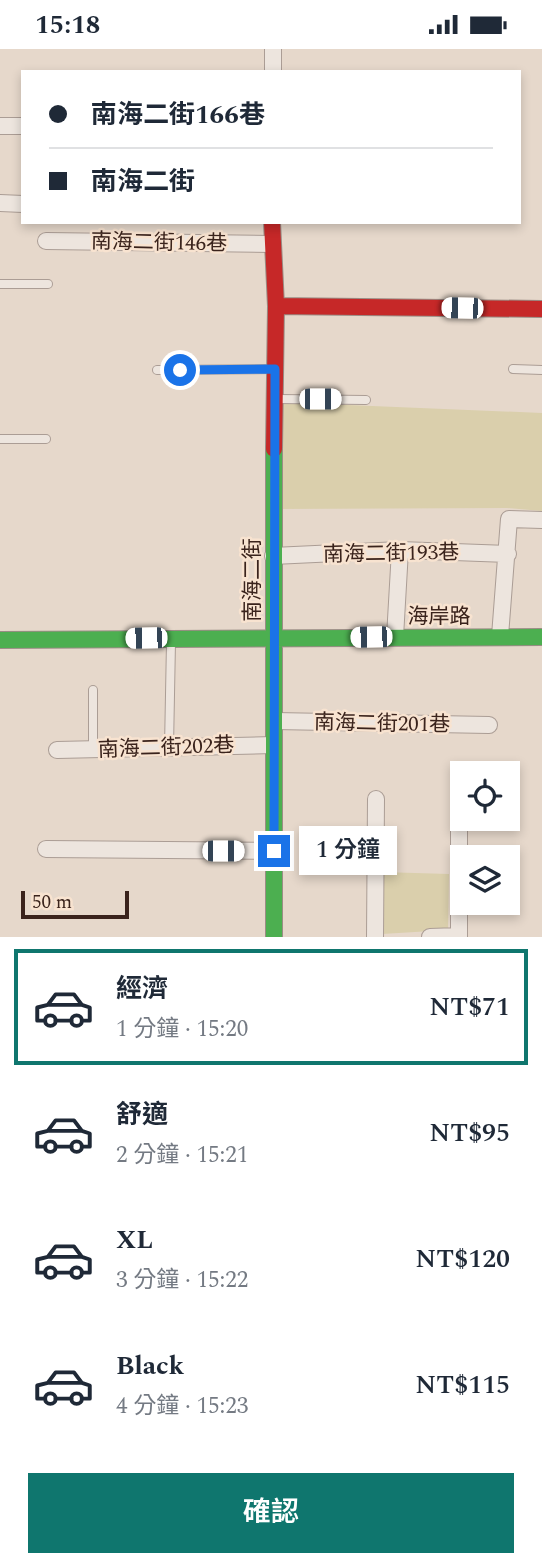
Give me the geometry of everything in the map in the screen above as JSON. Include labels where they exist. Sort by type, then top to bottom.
[{"type":"street","points":[[273,49],[273,70]]},
{"type":"street","points":[[0,126],[21,126]]},
{"type":"street","points":[[0,203],[21,204]]},
{"type":"street","name":"南海二街","points":[[272,224],[276,306],[273,556],[274,937]]},
{"type":"street","name":"南海二街146巷","points":[[46,241],[272,244]]},
{"type":"street","points":[[276,306],[542,309]]},
{"type":"street","points":[[500,636],[509,519],[542,520]]},
{"type":"street","points":[[395,637],[400,550]]},
{"type":"street","name":"南海二街193巷","points":[[273,556],[400,550],[508,554]]},
{"type":"street","name":"海岸路","points":[[0,640],[542,636]]},
{"type":"street","name":"南海二街201巷","points":[[275,721],[489,725]]},
{"type":"street","name":"南海二街202巷","points":[[57,750],[274,745]]},
{"type":"street","points":[[374,937],[376,799]]},
{"type":"street","points":[[430,937],[459,936],[459,831]]},
{"type":"street","points":[[46,849],[274,851]]},
{"type":"lane","points":[[0,284],[48,284]]},
{"type":"lane","points":[[157,370],[275,369]]},
{"type":"lane","points":[[513,369],[542,370]]},
{"type":"lane","points":[[275,399],[366,400]]},
{"type":"lane","points":[[0,439],[46,439]]},
{"type":"lane","points":[[169,747],[171,637]]},
{"type":"lane","points":[[93,690],[93,749]]},
{"type":"lane","points":[[459,936],[464,937]]},
{"type":"shaded area","points":[[276,402],[542,413],[542,511],[507,508],[274,509]]},
{"type":"shaded area","points":[[381,872],[449,874],[448,930],[382,934]]},
{"type":"traffic: fast","points":[[274,449],[274,937]]},
{"type":"traffic: fast","points":[[0,640],[542,637]]},
{"type":"traffic: jam","points":[[272,224],[276,306],[274,449]]},
{"type":"traffic: jam","points":[[276,306],[542,309]]},
{"type":"route","points":[[180,370],[275,369],[274,851]]}]
